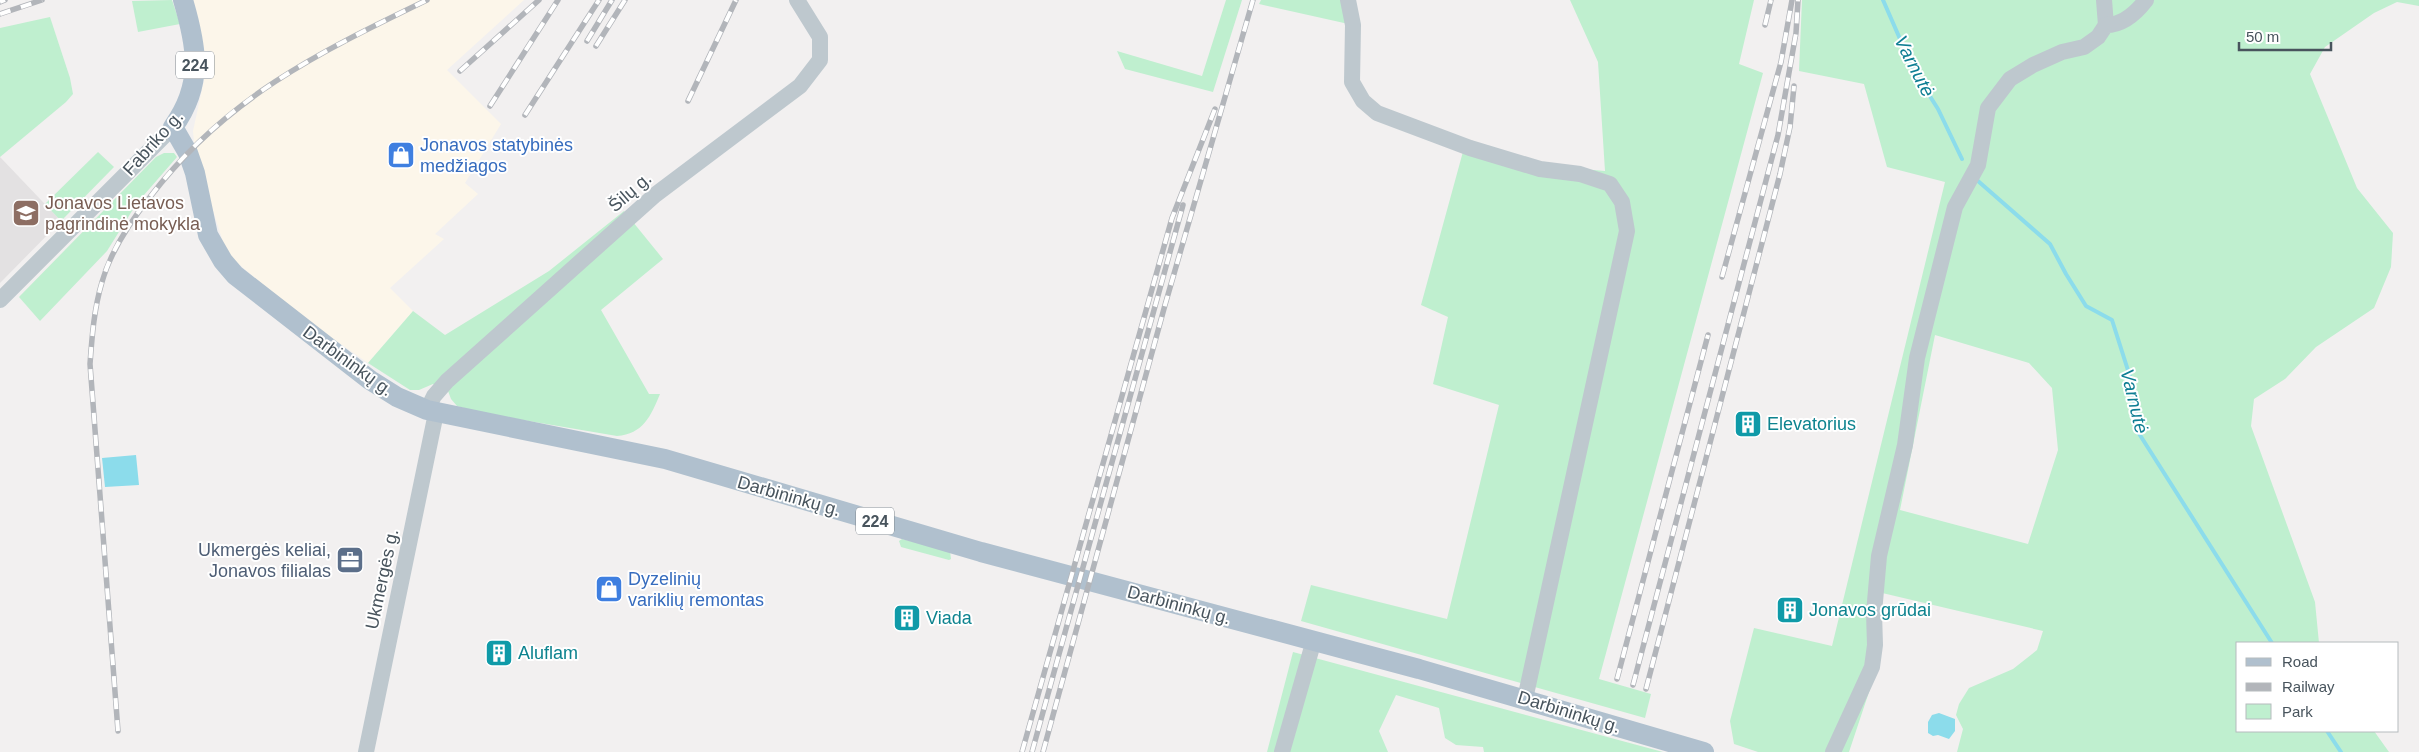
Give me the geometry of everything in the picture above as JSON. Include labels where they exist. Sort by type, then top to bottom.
[{"type":"main road","name":"Fabriko g.","points":[[173,127],[187,105],[194,80],[195,50],[184,0]]},
{"type":"main road","name":"Darbininkų g.","points":[[173,127],[188,153],[195,173],[208,235],[223,261],[235,275],[370,380],[397,397],[431,411],[665,459],[989,554],[1314,640],[1525,699],[1704,752]]},
{"type":"street","name":"Šilų g.","points":[[431,411],[434,396],[447,381],[655,195],[800,86],[820,60],[820,37],[797,0]]},
{"type":"street","points":[[1348,0],[1353,25],[1352,82],[1363,101],[1377,113],[1470,148],[1540,168],[1580,174],[1610,184],[1622,202],[1627,231],[1525,699]]},
{"type":"street","points":[[1833,752],[1872,667],[1876,645],[1874,613],[1879,556],[1906,445],[1917,358],[1956,207],[1978,166],[1988,108],[2010,79],[2032,65],[2062,52],[2084,47],[2098,37],[2106,25],[2104,0]]},
{"type":"street","points":[[2106,25],[2118,25],[2138,10],[2146,0]]},
{"type":"street","name":"Fabriko g.","points":[[0,300],[173,127]]},
{"type":"street","name":"Ukmergės g.","points":[[366,752],[431,411]]},
{"type":"street","points":[[1282,752],[1314,640]]},
{"type":"shaded area","points":[[190,0],[524,0],[447,70],[501,124],[465,183],[478,194],[435,234],[444,239],[390,288],[413,311],[368,363],[300,316],[234,260],[224,245],[195,154],[193,131],[206,71],[204,48]]},
{"type":"shaded area","name":"Jonavos Lietavos pagrindinė mokykla","points":[[0,157],[61,221],[0,283]]},
{"type":"green space","points":[[172,0],[180,24],[138,32],[132,1]]},
{"type":"green space","points":[[1226,0],[1242,0],[1213,92],[1125,69],[1117,51],[1202,76]]},
{"type":"green space","points":[[1261,0],[1352,0],[1353,25],[1259,4]]},
{"type":"green space","points":[[1570,0],[1754,0],[1739,64],[1763,73],[1599,679],[1651,694],[1645,718],[1301,621],[1311,585],[1447,619],[1499,405],[1433,384],[1448,317],[1421,305],[1464,148],[1560,167],[1605,171],[1598,62]]},
{"type":"green space","points":[[1802,0],[2419,0],[2419,6],[2397,2],[2374,13],[2325,47],[2310,74],[2357,188],[2393,233],[2391,267],[2374,308],[2316,347],[2285,379],[2254,399],[2251,426],[2315,602],[2319,642],[2236,642],[2236,732],[2375,732],[2389,752],[1957,752],[1963,729],[1956,715],[1959,704],[1969,688],[2013,669],[2037,650],[2043,631],[1878,592],[1881,656],[1849,752],[1758,752],[1734,744],[1730,721],[1754,628],[1832,646],[1945,182],[1887,167],[1864,84],[1799,71]],"holes":[[[1935,335],[2029,363],[2052,388],[2058,450],[2028,544],[1900,510]]]},
{"type":"green space","points":[[50,17],[70,78],[73,94],[0,157],[0,28]]},
{"type":"green space","points":[[98,152],[114,167],[61,221],[45,204]]},
{"type":"green space","points":[[164,153],[174,153],[177,157],[137,203],[107,251],[40,321],[19,297],[156,157]]},
{"type":"green space","points":[[624,211],[663,259],[601,310],[649,394],[660,394],[653,410],[640,428],[626,435],[617,436],[481,413],[457,406],[451,399],[448,391],[433,384],[419,390],[410,390],[368,363],[413,311],[445,335],[549,271]]},
{"type":"green space","points":[[902,539],[950,551],[951,559],[901,547],[899,541]]},
{"type":"green space","points":[[1293,652],[1663,752],[1484,752],[1483,747],[1456,745],[1445,738],[1439,708],[1396,695],[1379,731],[1388,752],[1267,752]]},
{"type":"water","points":[[136,455],[139,485],[105,487],[102,458]]},
{"type":"water","points":[[1939,713],[1955,719],[1955,731],[1949,739],[1938,735],[1933,736],[1928,733],[1928,722],[1932,715]]},
{"type":"waterway","name":"Varnutė","points":[[1883,0],[1914,71],[1938,109],[1962,159]]},
{"type":"waterway","name":"Varnutė","points":[[1978,181],[2050,244],[2086,306],[2112,320],[2132,383],[2138,432],[2271,642]]},
{"type":"waterway","name":"Varnutė","points":[[2328,732],[2341,752]]},
{"type":"railway","points":[[0,2],[5,0]]},
{"type":"railway","points":[[0,14],[42,0]]},
{"type":"railway","points":[[118,731],[90,364],[97,302],[110,259],[135,216],[179,162],[242,105],[276,81],[311,60],[348,39],[427,0]]},
{"type":"railway","points":[[460,71],[539,0]]},
{"type":"railway","points":[[490,106],[558,0]]},
{"type":"railway","points":[[525,115],[599,0]]},
{"type":"railway","points":[[587,41],[612,0]]},
{"type":"railway","points":[[596,46],[625,0]]},
{"type":"railway","points":[[688,101],[736,0]]},
{"type":"railway","points":[[1043,752],[1165,305],[1253,0]]},
{"type":"railway","points":[[1765,25],[1771,0]]},
{"type":"railway","points":[[1722,277],[1781,62],[1792,0]]},
{"type":"railway","points":[[1633,685],[1778,135],[1796,33],[1798,0]]},
{"type":"railway","points":[[1646,689],[1780,174],[1790,127],[1794,86]]},
{"type":"railway","points":[[1022,752],[1172,218],[1215,109]]},
{"type":"railway","points":[[1032,752],[1183,205]]},
{"type":"railway","points":[[1617,679],[1708,335]]},
{"type":"place","name":"Jonavos statybinės medžiagos","points":[[401,155]]},
{"type":"place","name":"Jonavos Lietavos pagrindinė mokykla","points":[[26,213]]},
{"type":"place","name":"Elevatorius","points":[[1748,424]]},
{"type":"place","name":"Ukmergės keliai, Jonavos filialas","points":[[350,560]]},
{"type":"place","name":"Dyzelinių variklių remontas","points":[[609,589]]},
{"type":"place","name":"Jonavos grūdai","points":[[1790,610]]},
{"type":"place","name":"Viada","points":[[907,618]]},
{"type":"place","name":"Aluflam","points":[[499,653]]}]
